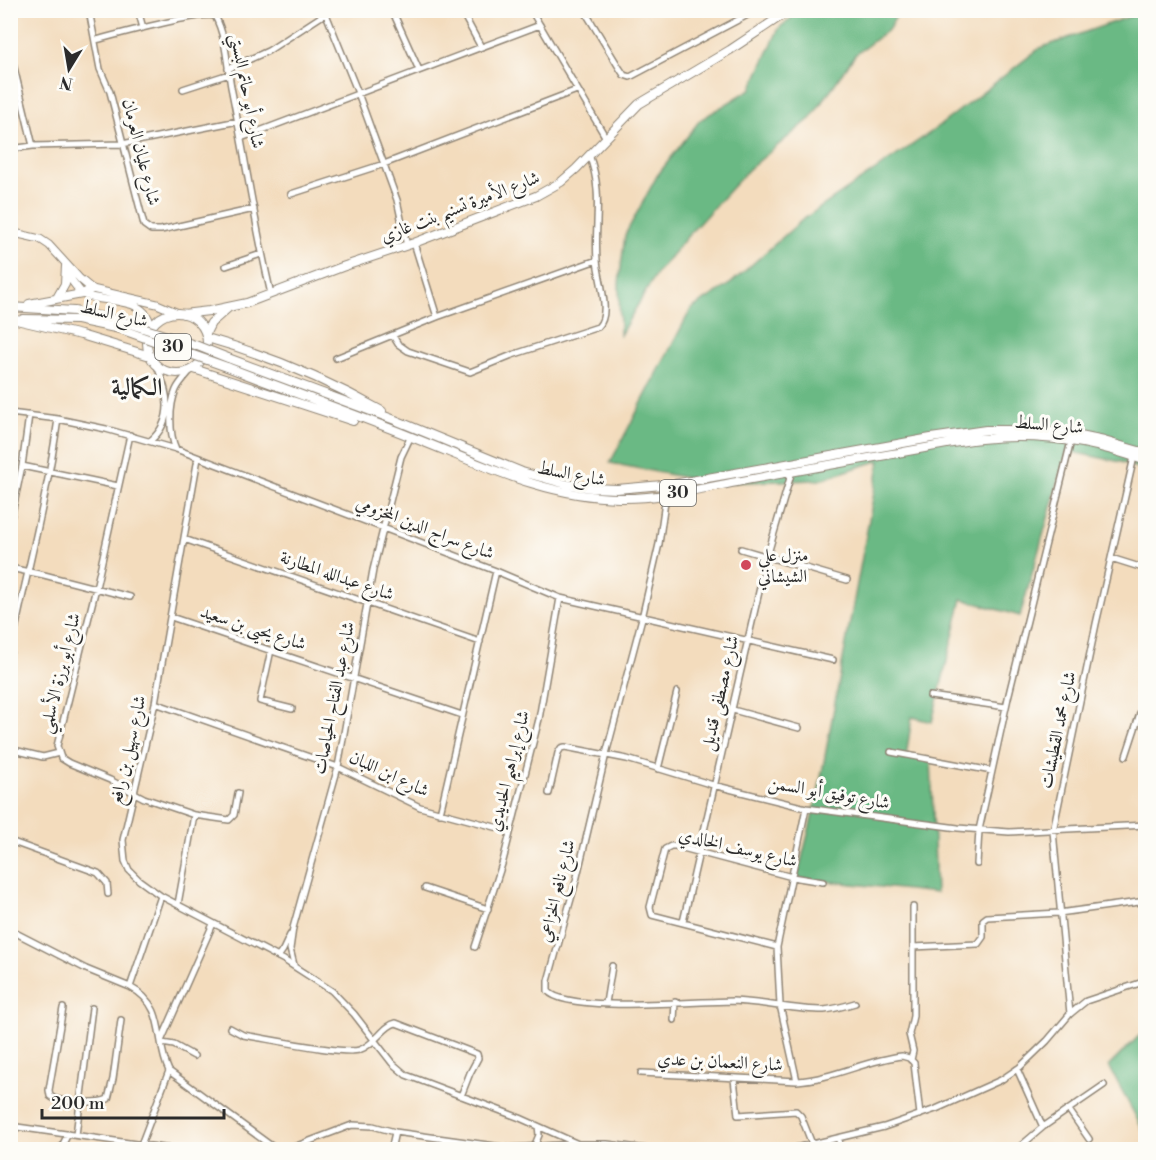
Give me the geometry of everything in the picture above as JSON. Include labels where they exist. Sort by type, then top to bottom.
[{"type":"main road","name":"شارع الأميرة تسنيم بنت غازي","points":[[180,313],[209,311],[271,294],[342,267],[410,245],[536,196],[561,182],[648,97],[730,50],[790,10]]},
{"type":"main road","points":[[57,298],[65,284],[65,263]]},
{"type":"main road","points":[[10,307],[82,294],[92,289]]},
{"type":"main road","name":"شارع الأميرة تسنيم بنت غازي","points":[[207,335],[216,317],[232,306]]},
{"type":"main road","name":"شارع السلط","points":[[10,307],[75,311],[121,325],[394,420],[489,460],[566,484],[617,489],[674,484],[986,430],[1058,432],[1104,441],[1146,453]]},
{"type":"main road","points":[[180,313],[199,322],[207,335],[206,355],[193,369],[180,374],[170,373],[157,366],[150,356],[147,337],[151,328],[162,317],[180,313]]},
{"type":"main road","points":[[11,319],[81,335],[150,356]]},
{"type":"main road","name":"شارع السلط","points":[[11,319],[59,319],[121,325]]},
{"type":"main road","points":[[207,335],[320,380],[394,420]]},
{"type":"main road","name":"شارع السلط","points":[[227,363],[514,478],[556,491],[610,498],[666,495],[977,439],[1031,437],[1071,441],[1106,448],[1146,461]]},
{"type":"main road","points":[[193,369],[330,414],[382,426]]},
{"type":"street","name":"شارع عليان العرمان","points":[[89,10],[100,69],[110,92],[142,218],[147,228],[161,230],[254,209]]},
{"type":"street","points":[[138,10],[143,28]]},
{"type":"street","points":[[392,10],[419,70]]},
{"type":"street","points":[[461,10],[481,46]]},
{"type":"street","points":[[531,10],[606,138]]},
{"type":"street","points":[[584,10],[624,75],[630,77],[757,10]]},
{"type":"street","points":[[183,89],[228,71],[268,51],[328,12],[437,317]]},
{"type":"street","name":"شارع أبو حاتم البستي","points":[[96,40],[207,14],[213,15],[218,23],[242,138],[261,254],[271,294]]},
{"type":"street","points":[[242,138],[540,25]]},
{"type":"street","points":[[10,51],[12,67],[33,146]]},
{"type":"street","points":[[291,195],[384,164],[577,90]]},
{"type":"street","points":[[10,149],[33,146],[122,144],[238,121]]},
{"type":"street","points":[[393,336],[398,344],[408,351],[470,372],[512,355],[591,331],[602,323],[604,312],[597,260],[598,194],[589,155]]},
{"type":"street","points":[[10,232],[40,239],[58,253],[92,289],[157,304],[180,313]]},
{"type":"street","points":[[226,266],[261,254]]},
{"type":"street","points":[[336,358],[437,317],[597,260]]},
{"type":"street","points":[[65,263],[72,281],[82,294],[140,307],[147,316],[151,328]]},
{"type":"street","points":[[157,366],[166,392],[171,432],[176,449]]},
{"type":"street","points":[[150,441],[161,430],[170,413],[176,390],[193,369]]},
{"type":"street","name":"شارع سراج الدين المخزومي","points":[[10,413],[58,419],[130,435],[176,449],[496,571],[560,598],[833,660]]},
{"type":"street","points":[[10,523],[22,466],[29,415]]},
{"type":"street","points":[[10,654],[51,472],[58,419]]},
{"type":"street","name":"شارع أبو برزة الأسلمي","points":[[130,435],[96,588],[57,746],[59,753],[69,763],[110,780],[133,793],[172,809],[194,815],[230,820],[234,815],[238,793]]},
{"type":"street","name":"شارع عبد الفتاح الحياصات","points":[[294,966],[290,949],[293,928],[338,767],[383,529],[401,457],[411,436]]},
{"type":"street","points":[[977,864],[979,830],[1006,707],[1071,441]]},
{"type":"street","name":"شارع محمد القطيشات","points":[[1070,1014],[1053,831],[1134,457]]},
{"type":"street","name":"شارع سهيل بن رافع","points":[[198,458],[155,703],[123,845],[125,861],[129,870],[139,880],[161,896],[281,958]]},
{"type":"street","points":[[22,466],[118,486]]},
{"type":"street","name":"شارع مصطفى قنديل","points":[[683,922],[767,557],[792,471]]},
{"type":"street","name":"شارع نافع الخزاعي","points":[[666,495],[659,544],[642,618],[547,987],[549,993],[561,999],[606,1003],[737,1002],[824,1010],[855,1003]]},
{"type":"street","name":"شارع عبدالله المطارنة","points":[[184,539],[480,642]]},
{"type":"street","points":[[741,549],[847,580]]},
{"type":"street","points":[[1111,558],[1146,569]]},
{"type":"street","points":[[10,568],[130,597]]},
{"type":"street","points":[[440,813],[496,571]]},
{"type":"street","name":"شارع إبراهيم الحديدي","points":[[474,947],[488,909],[539,719],[560,598]]},
{"type":"street","name":"شارع يحيى بن سعيد","points":[[171,617],[462,715]]},
{"type":"street","points":[[272,650],[260,701],[292,709]]},
{"type":"street","points":[[658,769],[677,692]]},
{"type":"street","points":[[1126,756],[1146,695]]},
{"type":"street","points":[[930,696],[1006,707]]},
{"type":"street","name":"شارع ابن اللبان","points":[[155,703],[338,767],[420,807],[510,831]]},
{"type":"street","points":[[733,710],[799,728]]},
{"type":"street","points":[[1137,719],[1146,722]]},
{"type":"street","name":"شارع توفيق أبو السمن","points":[[549,794],[561,748],[606,754],[713,785],[806,808],[1009,832],[1146,825]]},
{"type":"street","points":[[18,751],[43,757],[59,753]]},
{"type":"street","points":[[891,752],[992,771]]},
{"type":"street","points":[[796,1081],[780,1005],[777,947],[806,808]]},
{"type":"street","points":[[178,904],[194,815]]},
{"type":"street","points":[[10,841],[98,873],[107,884],[108,894]]},
{"type":"street","name":"شارع يوسف الخالدي","points":[[777,947],[652,915],[650,907],[665,849],[671,846],[792,877],[823,882]]},
{"type":"street","points":[[425,888],[488,909]]},
{"type":"street","points":[[130,987],[161,896]]},
{"type":"street","points":[[913,947],[978,944],[983,937],[982,920],[987,917],[1059,914],[1146,901]]},
{"type":"street","points":[[913,907],[913,1016],[909,1034],[914,1051],[911,1059],[914,1066],[920,1115]]},
{"type":"street","points":[[162,1041],[213,924]]},
{"type":"street","points":[[293,928],[281,958],[342,1000],[392,1063],[406,1075],[538,1126],[578,1144]]},
{"type":"street","points":[[10,930],[86,969],[130,987],[150,1002],[169,1071],[278,1149]]},
{"type":"street","points":[[606,1003],[612,966]]},
{"type":"street","points":[[787,1149],[838,1139],[920,1115],[1001,1080],[1017,1069],[1047,1041],[1070,1014],[1093,997],[1146,981]]},
{"type":"street","points":[[674,1020],[675,1002]]},
{"type":"street","points":[[63,1008],[49,1093],[54,1099],[80,1102],[108,1099],[114,1079],[121,1020]]},
{"type":"street","points":[[76,1135],[92,1008]]},
{"type":"street","points":[[230,1028],[243,1035],[357,1051],[375,1042],[394,1023],[474,1052],[478,1058],[461,1096]]},
{"type":"street","points":[[162,1041],[194,1056]]},
{"type":"street","name":"شارع النعمان بن عدي","points":[[641,1072],[796,1081],[817,1078],[896,1057],[911,1059]]},
{"type":"street","points":[[1017,1069],[1043,1127]]},
{"type":"street","points":[[140,1147],[169,1071]]},
{"type":"street","points":[[734,1079],[738,1115],[796,1111],[800,1114],[812,1144]]},
{"type":"street","points":[[1016,1149],[1043,1127],[1104,1085]]},
{"type":"street","points":[[1069,1110],[1089,1138]]},
{"type":"street","points":[[286,1149],[352,1125],[373,1126],[395,1132],[492,1147],[607,1144],[655,1149]]},
{"type":"street","points":[[10,1126],[140,1147],[178,1149]]},
{"type":"street","points":[[534,1147],[539,1135],[538,1126]]},
{"type":"street","points":[[391,1149],[395,1132]]},
{"type":"street","points":[[60,1149],[68,1134]]},
{"type":"street","points":[[838,1139],[840,1149]]},
{"type":"green space","points":[[800,11],[899,11],[889,29],[855,55],[811,118],[748,170],[691,232],[656,274],[620,335],[619,283],[625,235],[657,176],[700,120],[751,89],[779,28]]},
{"type":"green space","points":[[1145,11],[1145,471],[1121,462],[1067,451],[1020,616],[962,599],[932,722],[912,717],[906,757],[931,759],[936,893],[797,878],[818,794],[880,460],[819,480],[713,483],[610,463],[691,309],[730,284],[802,220],[934,130],[1040,48]]},
{"type":"green space","points":[[1145,1030],[1145,1134],[1109,1066]]},
{"type":"place","name":"منزل علي الشيشاني","points":[[746,565]]},
{"type":"district","name":"الكمالية","points":[[137,388]]}]
